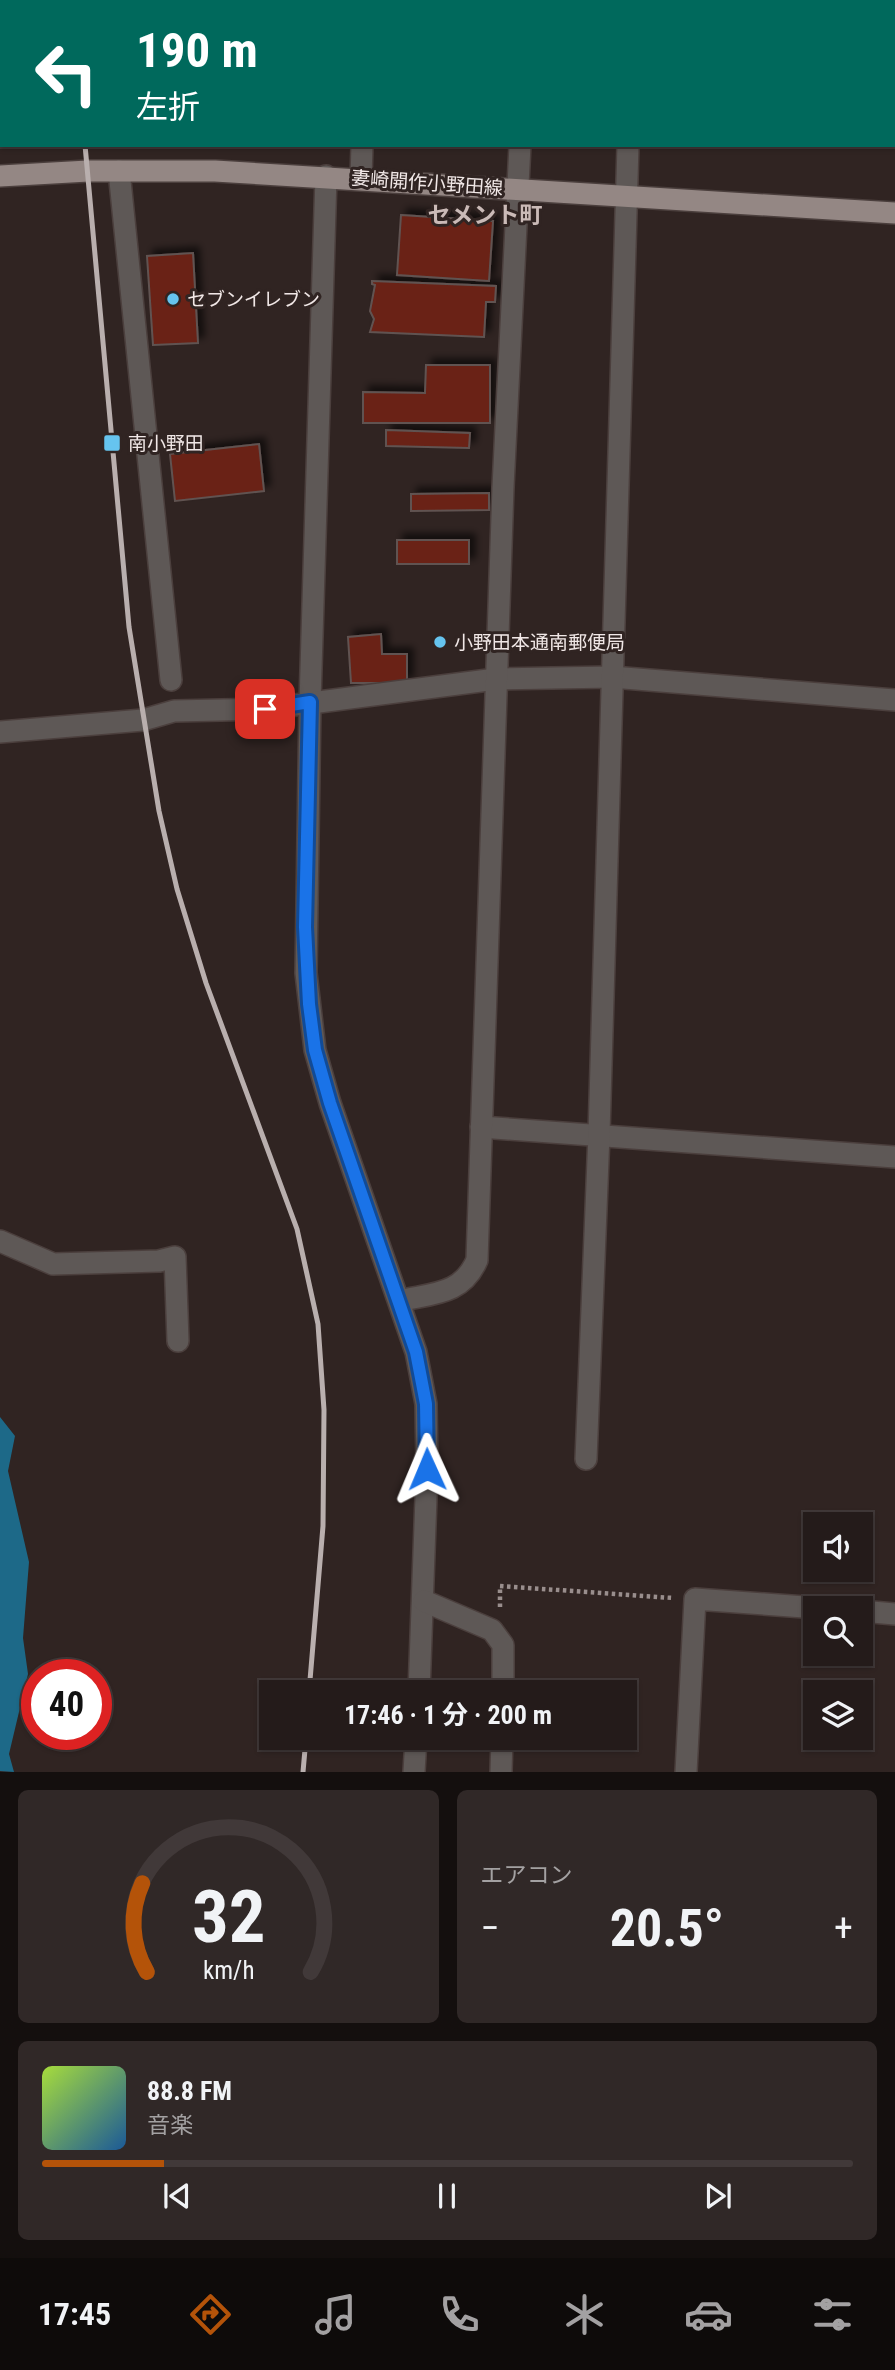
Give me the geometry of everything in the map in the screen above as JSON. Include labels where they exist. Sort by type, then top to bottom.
[{"type":"main road","name":"妻崎開作小野田線","points":[[0,176],[119,171],[215,171],[895,213]]},
{"type":"street","points":[[361,178],[362,147]]},
{"type":"street","points":[[399,1301],[456,1287],[469,1278],[477,1260],[496,679],[520,147]]},
{"type":"street","points":[[586,1459],[599,1134],[628,147]]},
{"type":"street","points":[[119,171],[171,680]]},
{"type":"street","points":[[326,176],[305,927],[314,1039],[330,1103],[416,1352],[426,1404],[424,1601],[420,1680]]},
{"type":"street","points":[[0,732],[143,720],[174,711],[265,709],[496,679],[612,677],[895,700]]},
{"type":"street","points":[[481,1128],[599,1134],[895,1157]]},
{"type":"street","points":[[0,1241],[53,1264],[159,1261],[175,1257],[178,1341]]},
{"type":"street","points":[[686,1772],[695,1599],[803,1607]]},
{"type":"street","points":[[424,1601],[492,1630],[502,1645],[503,1680]]},
{"type":"street","points":[[873,1612],[895,1614]]},
{"type":"street","points":[[415,1772],[416,1750]]},
{"type":"street","points":[[501,1772],[502,1750]]},
{"type":"path","points":[[492,1630],[500,1606],[500,1586],[695,1599]]},
{"type":"water","points":[[0,1417],[15,1436],[8,1471],[29,1562],[23,1638],[26,1659],[21,1659],[21,1703],[9,1754],[14,1772],[0,1771]]},
{"type":"building","points":[[401,215],[493,221],[489,281],[397,275]]},
{"type":"building","name":"セブンイレブン","points":[[193,253],[198,343],[153,345],[147,256]]},
{"type":"building","points":[[372,281],[496,286],[495,302],[486,302],[484,337],[370,332],[374,319],[370,311],[375,285]]},
{"type":"building","points":[[426,365],[490,365],[490,423],[363,423],[363,392],[425,393]]},
{"type":"building","points":[[386,430],[470,433],[469,448],[386,446]]},
{"type":"building","points":[[259,444],[264,491],[175,501],[170,454]]},
{"type":"building","points":[[489,493],[489,510],[411,511],[411,494]]},
{"type":"building","points":[[397,540],[469,540],[469,564],[397,564]]},
{"type":"building","points":[[381,634],[382,654],[407,654],[407,683],[351,683],[348,637]]},
{"type":"railway","points":[[85,147],[129,627],[159,811],[177,889],[206,983],[297,1229],[318,1324],[324,1410],[323,1526],[310,1680]]},
{"type":"railway","points":[[303,1772],[305,1750]]},
{"type":"place","name":"セブンイレブン","points":[[173,299]]},
{"type":"place","name":"南小野田","points":[[112,443]]},
{"type":"place","name":"小野田本通南郵便局","points":[[440,642]]},
{"type":"district","name":"セメント町","points":[[485,215]]},
{"type":"route","points":[[265,709],[310,702],[305,927],[306,973],[315,1050],[330,1103],[416,1352],[426,1404],[427,1469]]}]
